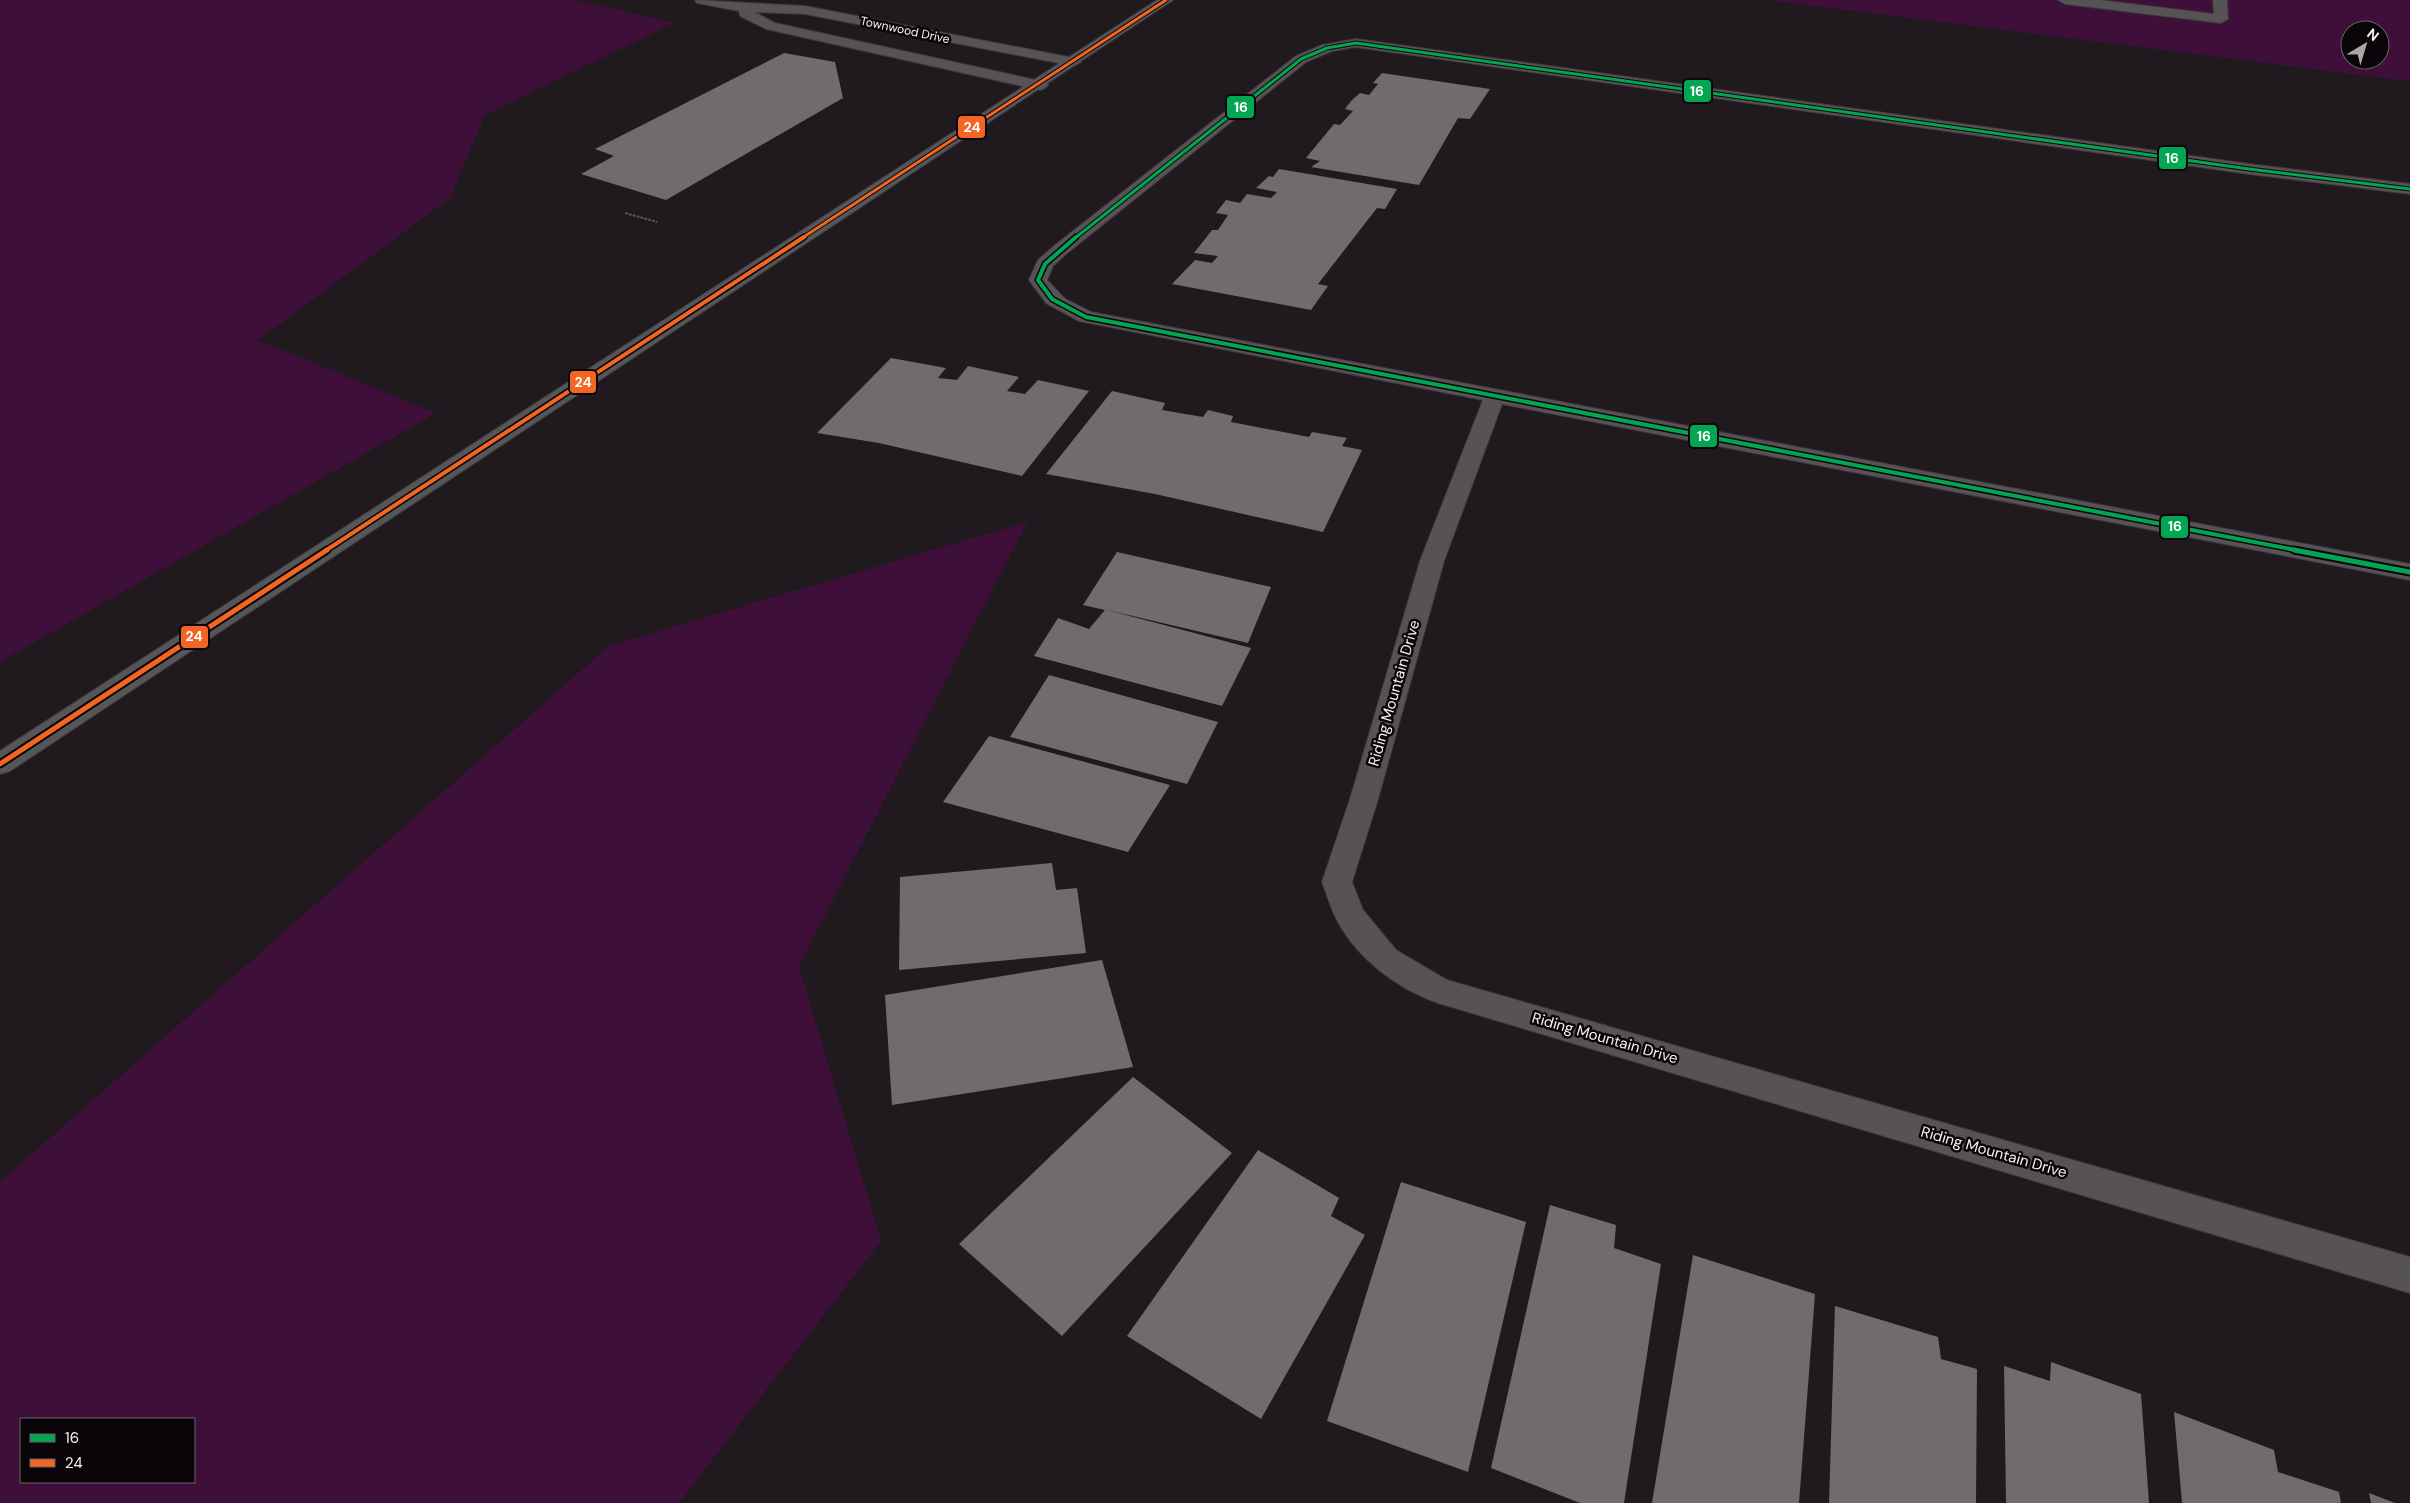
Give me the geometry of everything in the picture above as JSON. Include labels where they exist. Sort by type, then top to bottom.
[{"type":"main road","points":[[0,764],[1040,85],[1166,0]]},
{"type":"street","name":"Townwood Drive","points":[[702,0],[805,10],[1074,62]]},
{"type":"street","points":[[2065,0],[2221,19],[2220,0]]},
{"type":"street","name":"Townwood Drive","points":[[741,4],[771,26],[1040,85]]},
{"type":"street","points":[[2410,189],[2250,170],[1356,43],[1335,45],[1315,51],[1301,59],[1060,250],[1045,264],[1038,280],[1044,293],[1060,306],[1086,317],[2410,572]]},
{"type":"street","name":"Riding Mountain Drive","points":[[1495,395],[1432,561],[1364,799],[1337,882],[1350,916],[1385,959],[1438,990],[2410,1275]]},
{"type":"path","points":[[625,214],[657,222]]},
{"type":"shaded area","points":[[0,0],[576,0],[674,23],[485,115],[450,198],[258,340],[436,413],[0,662]]},
{"type":"shaded area","points":[[1767,0],[2410,0],[2410,81]]},
{"type":"shaded area","points":[[1027,522],[799,966],[881,1241],[679,1503],[0,1503],[0,1182],[609,646]]},
{"type":"building","points":[[784,53],[835,62],[843,98],[666,200],[581,174],[614,156],[595,149]]},
{"type":"building","points":[[1382,73],[1490,89],[1470,119],[1458,118],[1419,185],[1311,167],[1320,161],[1306,158],[1334,124],[1340,125],[1353,111],[1345,109],[1351,101],[1360,93],[1369,95],[1378,84],[1373,83]]},
{"type":"building","points":[[1279,169],[1397,189],[1385,209],[1377,208],[1318,284],[1328,286],[1311,310],[1172,284],[1195,260],[1212,263],[1218,256],[1194,253],[1212,230],[1218,230],[1228,215],[1216,213],[1226,200],[1240,203],[1247,194],[1271,198],[1277,192],[1256,188],[1269,176],[1273,177]]},
{"type":"building","points":[[891,358],[946,368],[938,378],[957,380],[968,366],[1019,377],[1007,391],[1025,394],[1038,380],[1089,391],[1022,476],[879,443],[817,433]]},
{"type":"building","points":[[1112,391],[1165,403],[1162,410],[1203,417],[1208,410],[1233,416],[1231,422],[1309,437],[1312,432],[1347,438],[1342,446],[1362,450],[1323,532],[1155,494],[1046,474]]},
{"type":"building","points":[[1117,552],[1271,587],[1248,643],[1107,610],[1251,648],[1222,706],[1034,656],[1058,618],[1089,629],[1105,610],[1083,605]]},
{"type":"building","points":[[1049,675],[1218,722],[1187,784],[1010,737]]},
{"type":"building","points":[[989,736],[1170,785],[1128,852],[943,802]]},
{"type":"building","points":[[1052,863],[1056,890],[1077,888],[1086,953],[899,970],[900,877]]},
{"type":"building","points":[[1102,960],[1133,1067],[892,1105],[885,995]]},
{"type":"building","points":[[1133,1077],[1232,1153],[1062,1336],[959,1244]]},
{"type":"building","points":[[1258,1150],[1339,1198],[1331,1216],[1365,1235],[1261,1419],[1127,1336]]},
{"type":"building","points":[[1401,1182],[1526,1222],[1468,1472],[1327,1421]]},
{"type":"building","points":[[1550,1205],[1616,1225],[1614,1248],[1661,1264],[1624,1503],[1580,1503],[1491,1468]]},
{"type":"building","points":[[1693,1255],[1815,1294],[1799,1503],[1652,1503]]},
{"type":"building","points":[[1835,1306],[1938,1337],[1941,1359],[1977,1369],[1976,1503],[1829,1503]]},
{"type":"building","points":[[2051,1362],[2141,1394],[2149,1503],[2006,1503],[2004,1366],[2050,1381]]},
{"type":"building","points":[[2174,1412],[2274,1450],[2278,1472],[2339,1492],[2341,1503],[2182,1503]]},
{"type":"building","points":[[2369,1493],[2395,1503],[2371,1503]]},
{"type":"transit line","name":"24","points":[[0,764],[1166,0]]},
{"type":"transit line","name":"16","points":[[2410,189],[2249,169],[1356,43],[1327,48],[1301,59],[1060,250],[1045,264],[1038,280],[1052,299],[1086,317],[2410,572]]}]
